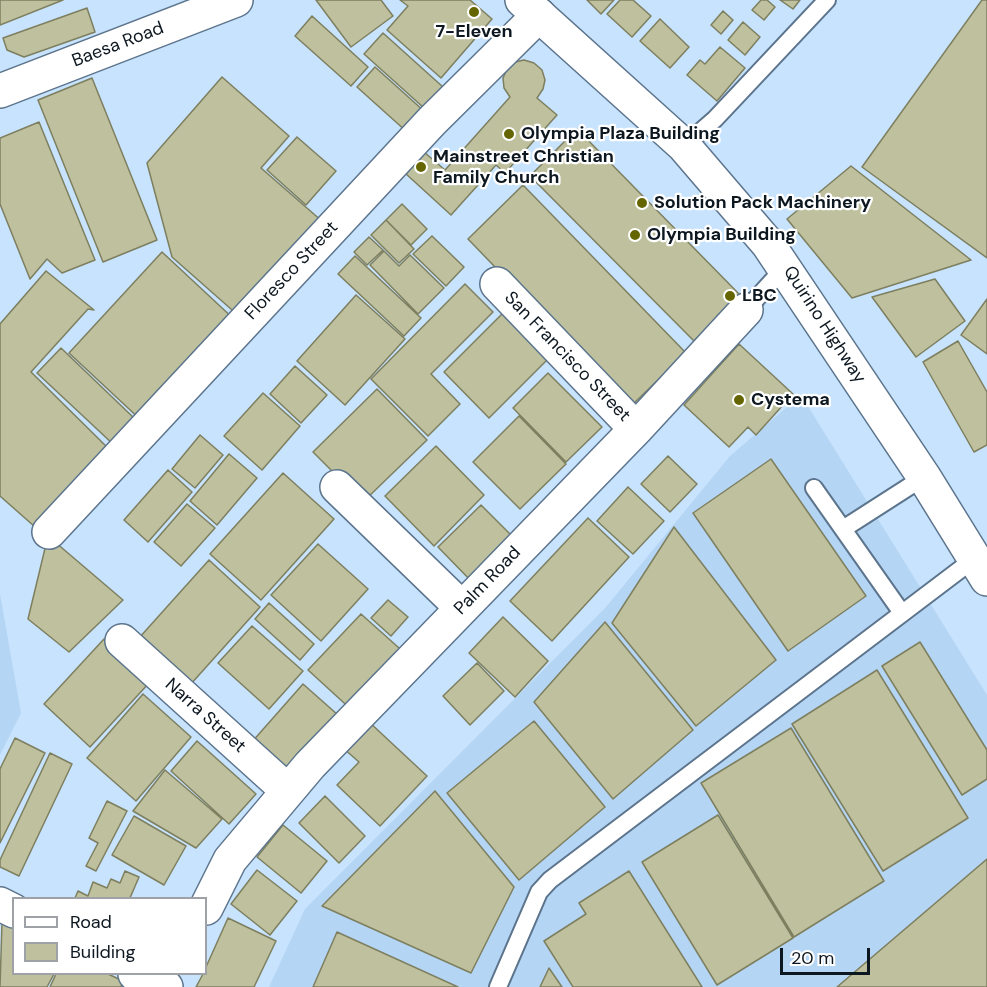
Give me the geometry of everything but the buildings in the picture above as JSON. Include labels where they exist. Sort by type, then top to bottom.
[{"type":"street","name":"Baesa Road","points":[[0,91],[236,0]]},
{"type":"street","name":"Quirino Highway","points":[[531,7],[684,146],[786,266],[924,477],[981,569]]},
{"type":"street","name":"Floresco Street","points":[[49,532],[423,129],[531,7]]},
{"type":"street","name":"San Francisco Street","points":[[497,284],[636,429]]},
{"type":"street","name":"Palm Road","points":[[207,906],[230,860],[288,791],[636,429],[746,310]]},
{"type":"street","points":[[337,487],[462,608]]},
{"type":"street","name":"Narra Street","points":[[122,642],[288,791]]},
{"type":"lane","points":[[684,146],[715,119],[828,0]]},
{"type":"lane","name":"Palm Road","points":[[746,310],[786,266]]},
{"type":"lane","points":[[843,529],[924,477]]},
{"type":"lane","points":[[814,488],[902,613]]},
{"type":"lane","points":[[498,987],[539,892],[550,880],[902,613],[981,569]]},
{"type":"shaded area","points":[[801,395],[987,695],[987,987],[269,987],[305,909],[606,607],[730,456]]},
{"type":"shaded area","points":[[0,594],[21,713],[0,755]]},
{"type":"place","name":"7-Eleven","points":[[474,12]]},
{"type":"place","name":"Olympia Plaza Building","points":[[509,134]]},
{"type":"place","name":"Mainstreet Christian Family Church","points":[[421,167]]},
{"type":"place","name":"Solution Pack Machinery","points":[[642,203]]},
{"type":"place","name":"Olympia Building","points":[[635,235]]},
{"type":"place","name":"LBC","points":[[730,296]]},
{"type":"place","name":"Cystema","points":[[739,400]]}]
